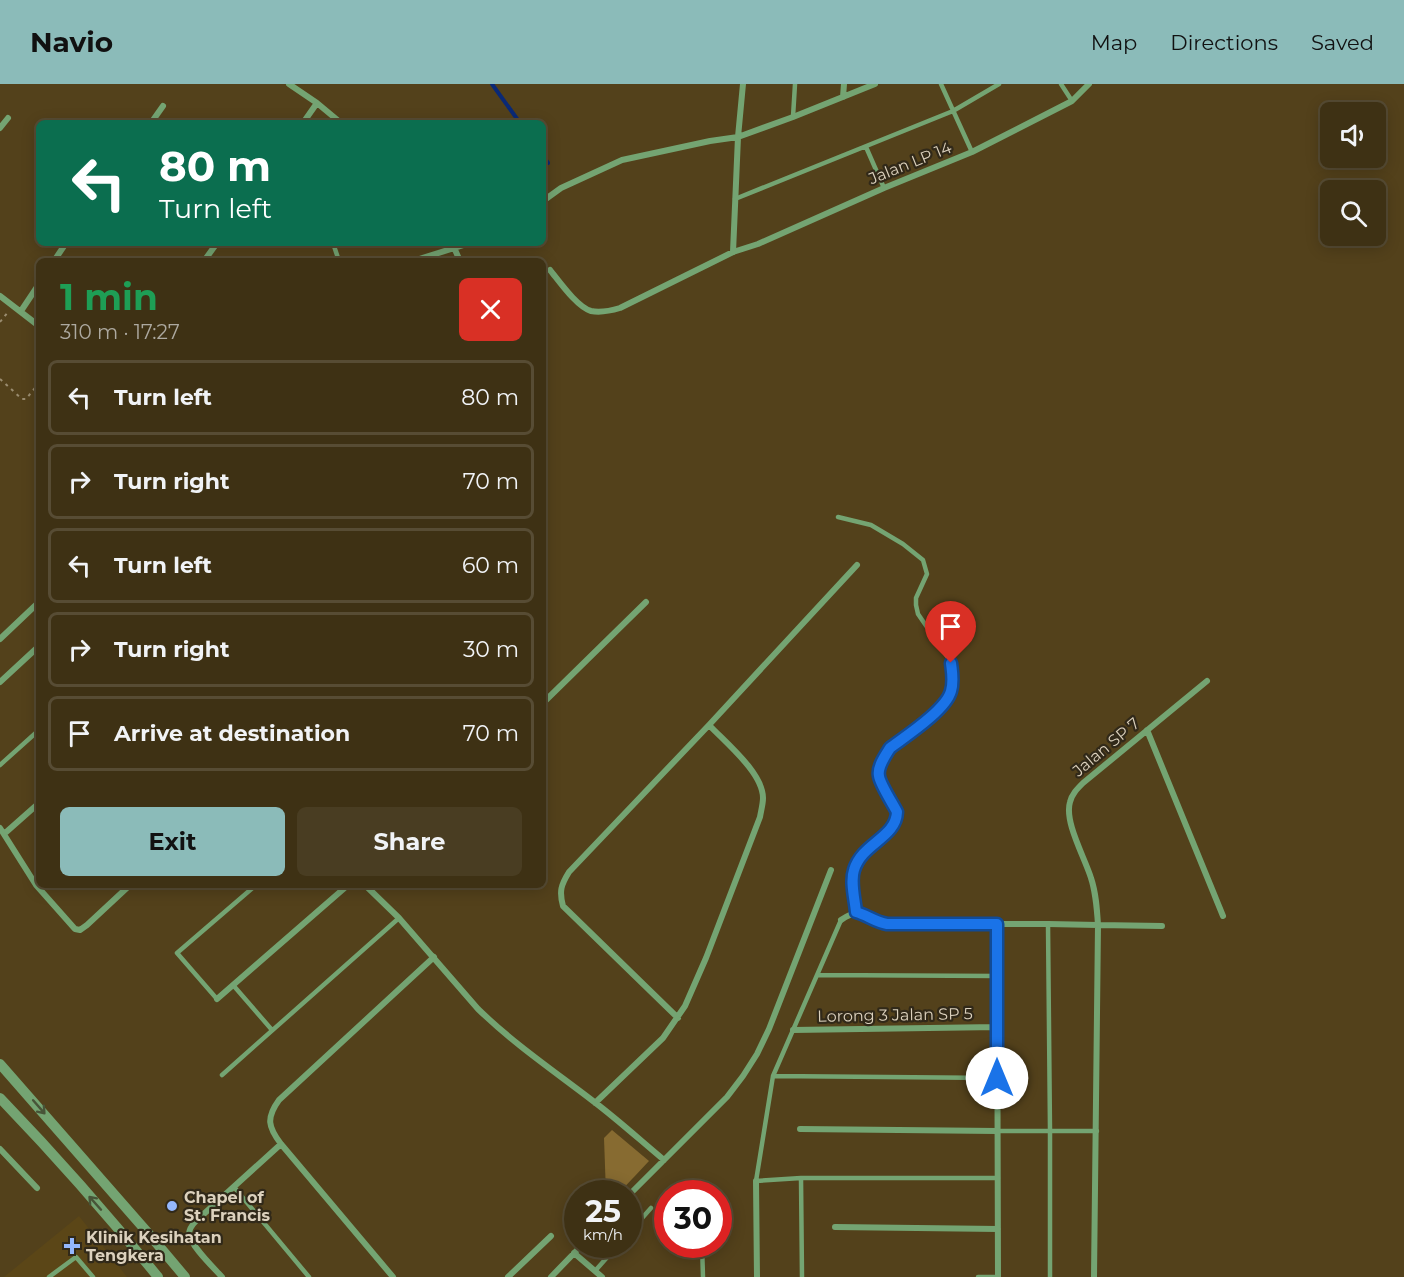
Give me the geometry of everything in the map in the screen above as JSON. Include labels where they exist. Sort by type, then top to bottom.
[{"type":"street","points":[[290,84],[337,120]]},
{"type":"street","points":[[733,252],[738,137],[743,84]]},
{"type":"street","points":[[843,97],[844,84]]},
{"type":"street","points":[[546,199],[561,188],[622,160],[738,137],[875,84]]},
{"type":"street","name":"Jalan LP 14","points":[[550,270],[583,308],[604,312],[620,308],[733,252],[758,244],[972,152],[1072,101],[1089,84]]},
{"type":"street","points":[[305,120],[317,103]]},
{"type":"street","points":[[153,120],[163,106]]},
{"type":"street","points":[[0,128],[8,118]]},
{"type":"street","points":[[421,258],[451,246]]},
{"type":"street","points":[[21,311],[36,288]]},
{"type":"street","points":[[0,296],[36,324]]},
{"type":"street","points":[[678,1018],[562,906],[560,895],[563,883],[569,872],[857,565]]},
{"type":"street","points":[[546,701],[645,602]]},
{"type":"street","points":[[0,639],[36,605]]},
{"type":"street","points":[[0,682],[36,649]]},
{"type":"street","name":"Jalan SP 7","points":[[1094,1277],[1098,925],[1095,892],[1071,825],[1068,814],[1070,803],[1074,792],[1083,783],[1207,681]]},
{"type":"street","points":[[595,1102],[663,1038],[678,1018],[706,958],[760,817],[763,798],[752,770],[709,725]]},
{"type":"street","points":[[1147,730],[1223,916]]},
{"type":"street","points":[[36,805],[2,831],[36,881]]},
{"type":"street","points":[[642,1182],[727,1097],[757,1054],[770,1029],[831,870]]},
{"type":"street","points":[[41,888],[75,929],[80,930],[127,888]]},
{"type":"street","points":[[217,999],[345,888]]},
{"type":"street","points":[[367,888],[399,918],[478,1010],[510,1038],[595,1102],[664,1160]]},
{"type":"street","points":[[841,920],[856,912],[887,924],[1162,926]]},
{"type":"street","points":[[997,924],[998,1277]]},
{"type":"street","points":[[393,1277],[273,1134],[270,1116],[279,1100],[434,957]]},
{"type":"street","name":"Lorong 3 Jalan SP 5","points":[[793,1030],[997,1027]]},
{"type":"street","points":[[0,1064],[185,1277]]},
{"type":"street","points":[[0,1098],[134,1246],[158,1277]]},
{"type":"street","points":[[800,1129],[997,1131]]},
{"type":"street","points":[[222,1277],[194,1245],[189,1233],[191,1227],[281,1144]]},
{"type":"street","points":[[0,1149],[37,1188]]},
{"type":"street","points":[[756,1180],[757,1277]]},
{"type":"street","points":[[835,1227],[998,1228]]},
{"type":"street","points":[[134,1246],[148,1233]]},
{"type":"street","points":[[508,1277],[550,1236]]},
{"type":"street","points":[[551,1277],[569,1258]]},
{"type":"street","points":[[580,1258],[602,1277]]},
{"type":"lane","points":[[793,117],[795,84]]},
{"type":"lane","points":[[941,84],[972,152]]},
{"type":"lane","points":[[735,199],[953,111],[999,84]]},
{"type":"lane","points":[[1061,84],[1072,101]]},
{"type":"lane","points":[[866,147],[884,188]]},
{"type":"lane","points":[[838,517],[870,525],[903,544],[923,560],[927,574],[916,598],[918,614],[951,663],[953,676],[951,692],[943,706],[890,748],[882,763],[879,777],[897,812],[897,818],[890,831],[863,852],[854,869],[856,912]]},
{"type":"lane","points":[[0,765],[36,733]]},
{"type":"lane","points":[[217,999],[177,953],[253,888]]},
{"type":"lane","points":[[222,1075],[399,918]]},
{"type":"lane","points":[[841,920],[773,1076],[756,1180],[998,1178]]},
{"type":"lane","points":[[1048,924],[1050,1277]]},
{"type":"lane","points":[[817,975],[996,976]]},
{"type":"lane","points":[[233,985],[273,1030]]},
{"type":"lane","points":[[773,1076],[997,1078]]},
{"type":"lane","points":[[997,1131],[1097,1131]]},
{"type":"lane","points":[[801,1178],[802,1277]]},
{"type":"lane","points":[[234,1187],[309,1277]]},
{"type":"lane","points":[[642,1218],[651,1208]]},
{"type":"lane","points":[[50,1277],[76,1257],[93,1277]]},
{"type":"lane","points":[[595,1271],[606,1258]]},
{"type":"lane","points":[[702,1258],[703,1277]]},
{"type":"lane","points":[[978,1277],[998,1277]]},
{"type":"path","points":[[0,379],[22,399],[26,399],[36,387]]},
{"type":"shaded area","points":[[612,1130],[649,1161],[631,1180],[606,1180],[604,1138]]},
{"type":"shaded area","name":"Klinik Kesihatan Tengkera","points":[[79,1216],[127,1277],[4,1277]]},
{"type":"waterway","points":[[492,84],[518,120]]},
{"type":"place","name":"Chapel of St. Francis","points":[[172,1206]]},
{"type":"place","name":"Klinik Kesihatan Tengkera","points":[[72,1246]]},
{"type":"route","points":[[951,663],[953,676],[951,692],[943,706],[890,748],[879,769],[879,777],[897,812],[897,818],[890,831],[863,852],[854,869],[856,912],[887,924],[997,924],[997,1078]]}]
